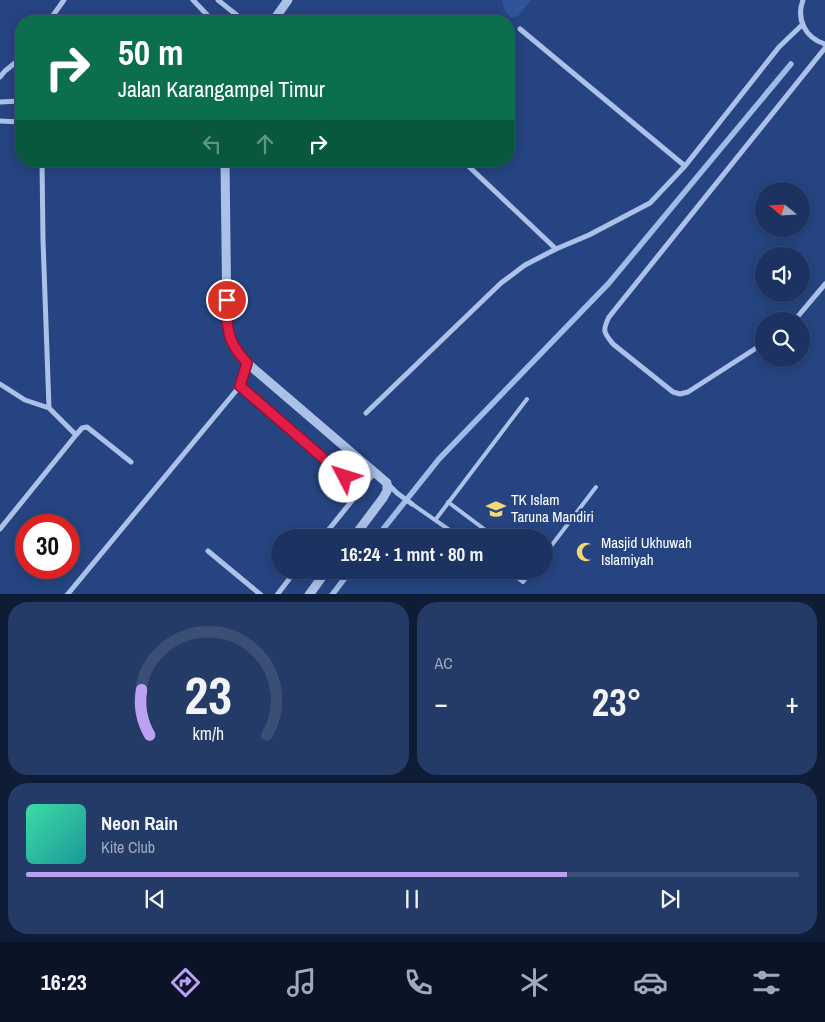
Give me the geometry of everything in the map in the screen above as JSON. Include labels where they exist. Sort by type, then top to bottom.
[{"type":"street","points":[[54,15],[64,0]]},
{"type":"street","points":[[193,0],[207,15]]},
{"type":"street","points":[[218,0],[237,15]]},
{"type":"street","points":[[277,15],[288,0]]},
{"type":"street","points":[[803,0],[801,9],[802,24],[812,38],[825,44]]},
{"type":"street","points":[[366,413],[501,283],[525,266],[556,249],[589,235],[650,203],[685,166],[779,47],[802,24]]},
{"type":"street","points":[[520,29],[685,166]]},
{"type":"street","points":[[755,349],[688,392],[680,394],[673,392],[613,344],[606,334],[604,326],[609,317],[825,48]]},
{"type":"street","points":[[0,77],[15,63]]},
{"type":"street","points":[[0,102],[15,102]]},
{"type":"street","points":[[0,121],[15,122]]},
{"type":"street","points":[[42,167],[50,408]]},
{"type":"street","points":[[224,167],[227,326],[233,345],[247,363],[412,504]]},
{"type":"street","points":[[469,167],[556,249]]},
{"type":"street","points":[[802,312],[825,284]]},
{"type":"street","points":[[67,594],[240,386],[247,363]]},
{"type":"street","points":[[0,384],[25,400],[50,408],[76,435]]},
{"type":"street","points":[[240,386],[360,490]]},
{"type":"street","points":[[1,525],[82,428],[87,427],[93,430],[131,462]]},
{"type":"street","points":[[329,529],[375,472]]},
{"type":"street","points":[[359,529],[383,498],[387,491],[387,483]]},
{"type":"street","points":[[208,551],[261,594]]},
{"type":"street","points":[[277,594],[289,579]]},
{"type":"street","points":[[309,594],[321,579]]},
{"type":"lane","points":[[436,519],[527,399]]},
{"type":"lane","points":[[553,543],[596,487]]},
{"type":"lane","points":[[448,502],[484,529]]},
{"type":"lane","points":[[412,504],[449,529]]},
{"type":"shaded area","points":[[502,0],[531,0],[518,16],[508,15],[505,11]]},
{"type":"waterway","points":[[383,529],[439,459],[609,283],[791,64]]},
{"type":"waterway","points":[[333,594],[344,579]]},
{"type":"place","name":"TK Islam Taruna Mandiri","points":[[496,509]]},
{"type":"place","name":"Masjid Ukhuwah Islamiyah","points":[[586,552]]},
{"type":"route","points":[[227,300],[227,326],[230,336],[233,345],[247,363],[240,386],[345,477]]}]
